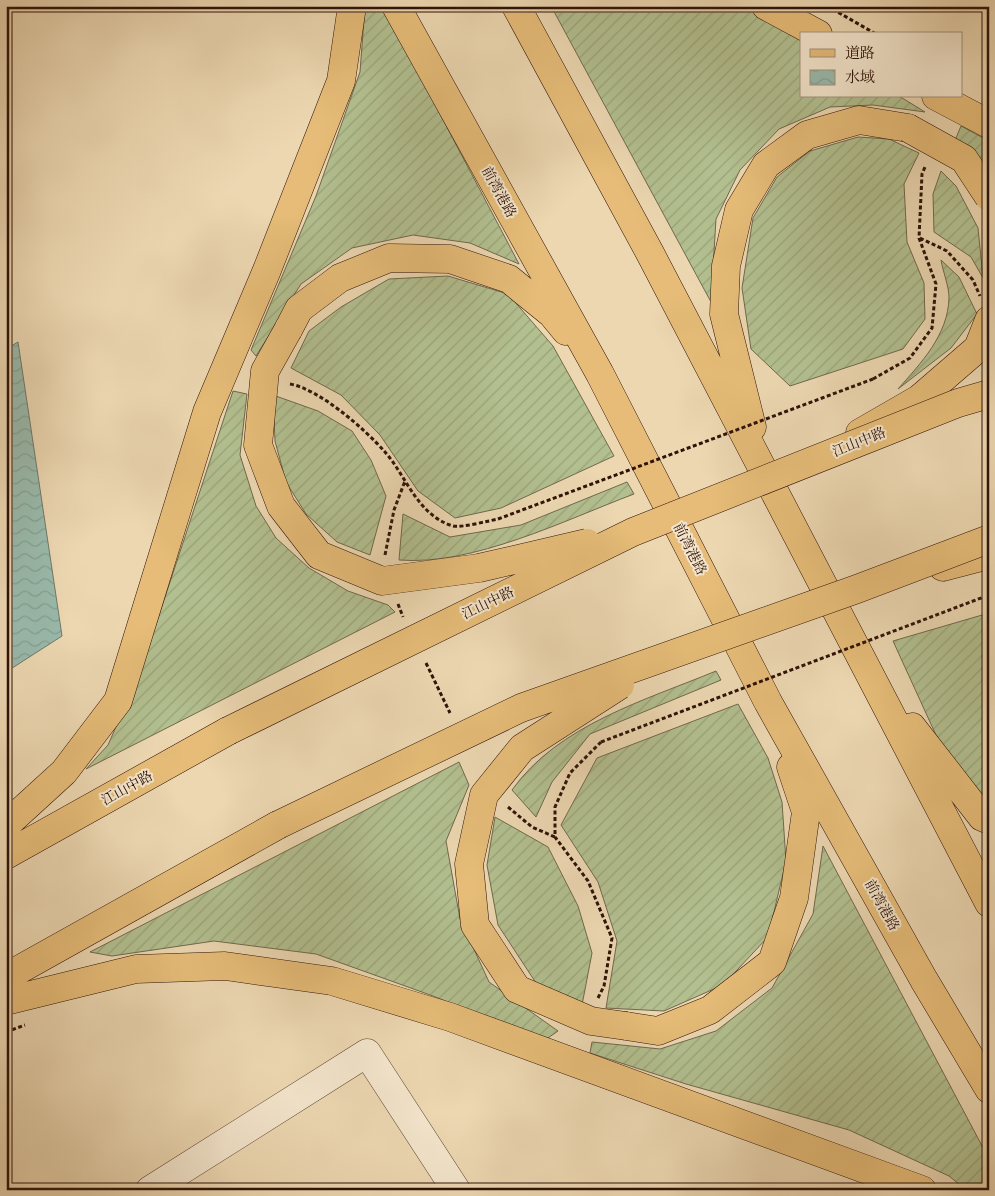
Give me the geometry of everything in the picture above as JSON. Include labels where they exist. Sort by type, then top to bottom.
[{"type":"main road","points":[[6,825],[64,772],[118,701],[207,412],[267,270],[341,81],[352,6]]},
{"type":"main road","name":"前湾港路","points":[[396,6],[600,374],[768,702],[924,980],[989,1089]]},
{"type":"main road","points":[[516,6],[651,255],[989,903]]},
{"type":"main road","points":[[766,6],[814,32]]},
{"type":"main road","points":[[940,98],[989,124]]},
{"type":"main road","points":[[763,470],[724,314],[726,266],[739,210],[766,166],[807,135],[859,120],[908,128],[964,159],[989,196]]},
{"type":"main road","points":[[600,374],[552,314],[509,279],[450,259],[389,258],[340,278],[299,309],[265,371],[258,445],[281,506],[319,555],[382,581],[479,568],[632,532]]},
{"type":"main road","points":[[804,464],[919,400],[978,348],[985,308]]},
{"type":"main road","name":"江山中路","points":[[6,855],[228,732],[632,532],[958,403],[989,394]]},
{"type":"main road","points":[[6,977],[278,825],[521,708],[857,589],[989,539]]},
{"type":"main road","points":[[857,589],[989,555]]},
{"type":"main road","points":[[851,639],[926,746],[982,817],[989,820]]},
{"type":"main road","points":[[660,659],[522,748],[484,795],[469,864],[475,925],[517,989],[591,1021],[658,1031],[710,1010],[772,962],[794,898],[806,812],[768,702]]},
{"type":"main road","points":[[6,1001],[136,969],[225,966],[332,981],[450,1017],[922,1190]]},
{"type":"lane","points":[[150,1190],[367,1053],[456,1190]]},
{"type":"path","points":[[827,6],[872,32]]},
{"type":"path","points":[[282,382],[300,385],[347,415],[385,452],[424,510],[454,526],[498,520],[873,379],[910,358],[932,328],[936,284],[920,238],[922,174],[927,165]]},
{"type":"path","points":[[920,238],[947,251],[973,280],[985,308]]},
{"type":"path","points":[[384,562],[394,510],[405,481]]},
{"type":"path","points":[[555,837],[555,807],[570,773],[602,742],[989,595]]},
{"type":"path","points":[[395,596],[406,621]]},
{"type":"path","points":[[423,657],[453,719]]},
{"type":"path","points":[[506,805],[532,826],[555,837],[588,880],[612,938],[604,986],[596,1003]]},
{"type":"path","points":[[6,1032],[34,1022]]},
{"type":"green space","points":[[365,6],[383,6],[519,264],[470,243],[413,235],[352,248],[301,284],[256,356],[251,350],[316,196],[360,72]]},
{"type":"green space","points":[[551,6],[752,6],[800,35],[800,98],[902,98],[925,112],[873,105],[830,107],[779,129],[740,170],[716,219],[711,302]]},
{"type":"green space","points":[[961,126],[989,141],[989,172],[956,138]]},
{"type":"green space","points":[[858,137],[889,139],[919,153],[904,184],[907,242],[924,283],[925,319],[903,349],[790,386],[751,349],[742,288],[753,218],[777,177],[810,151]]},
{"type":"green space","points":[[941,171],[956,186],[978,228],[983,278],[971,257],[934,232],[933,194]]},
{"type":"green space","points":[[941,260],[959,277],[977,314],[951,348],[898,389],[932,348],[944,324],[949,298]]},
{"type":"green space","points":[[448,276],[508,294],[553,346],[614,456],[501,508],[455,518],[418,491],[380,435],[341,395],[291,368],[309,331],[341,307],[389,279]]},
{"type":"green space","points":[[233,391],[247,394],[240,455],[256,506],[276,538],[309,568],[348,591],[388,605],[395,612],[86,769],[108,745],[142,667]]},
{"type":"green space","points":[[273,395],[318,411],[352,431],[371,460],[386,496],[370,555],[337,542],[306,514],[286,482],[275,441]]},
{"type":"green space","points":[[627,482],[634,494],[518,539],[488,549],[457,556],[428,560],[399,560],[403,514],[450,537],[521,525]]},
{"type":"green space","points":[[989,613],[989,807],[946,757],[893,641]]},
{"type":"green space","points":[[716,671],[721,680],[590,734],[552,782],[536,817],[512,790],[531,767],[553,748],[578,731],[633,704]]},
{"type":"green space","points":[[738,704],[768,758],[782,802],[786,861],[768,937],[723,985],[664,1011],[606,1008],[617,941],[598,882],[561,825],[597,758]]},
{"type":"green space","points":[[459,762],[469,785],[446,841],[460,919],[489,982],[558,1031],[545,1040],[433,996],[316,954],[214,941],[112,956],[90,952]]},
{"type":"green space","points":[[495,817],[548,847],[578,906],[592,953],[582,1005],[536,983],[498,925],[487,865]]},
{"type":"green space","points":[[823,846],[989,1159],[989,1190],[966,1190],[949,1176],[849,1130],[686,1084],[590,1053],[592,1042],[660,1049],[716,1031],[772,988],[813,914]]},
{"type":"water","points":[[18,342],[62,636],[6,672],[6,349]]}]
